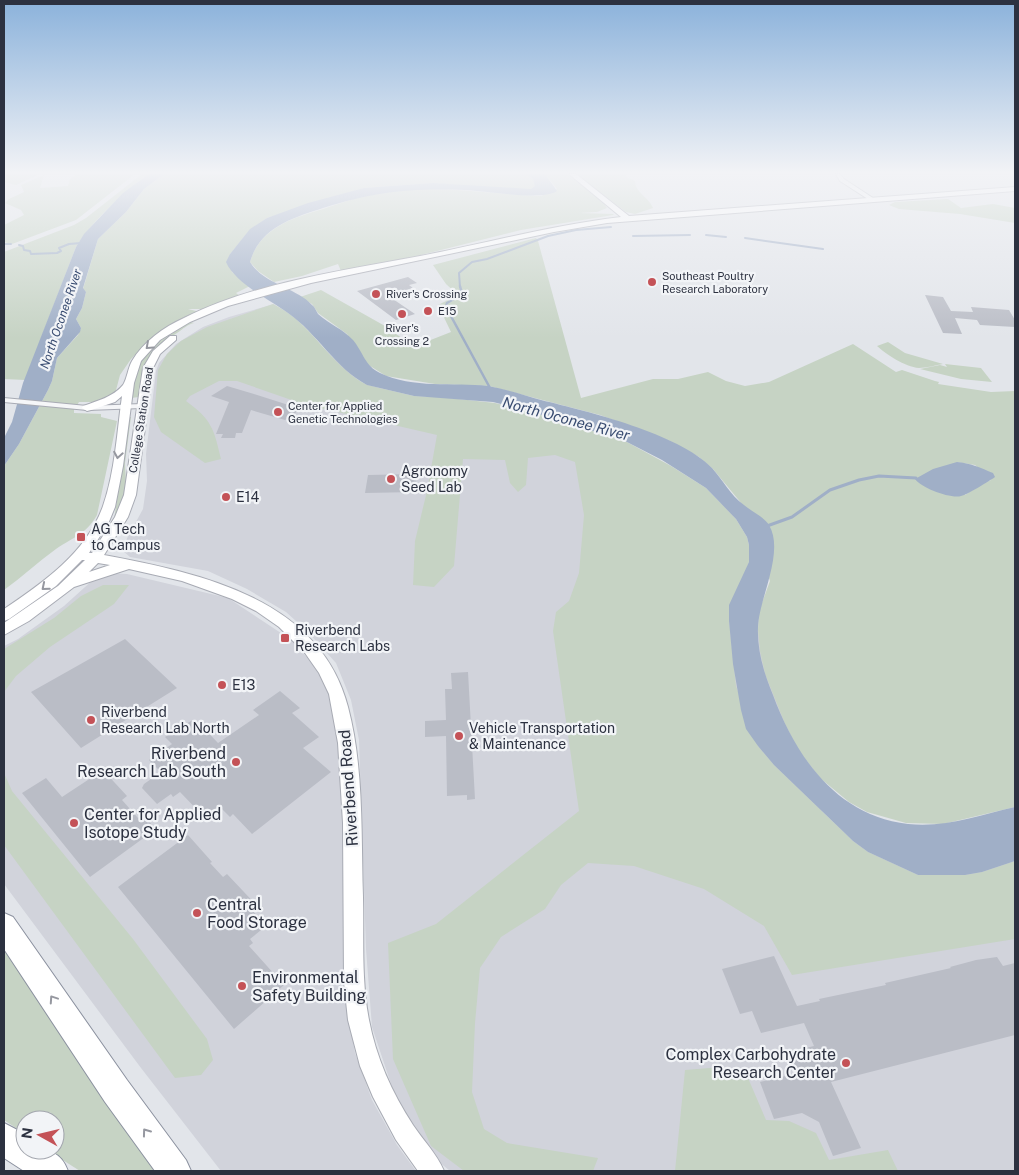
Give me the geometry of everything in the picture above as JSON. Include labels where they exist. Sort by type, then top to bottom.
[{"type":"highway","points":[[4,926],[116,1091],[175,1171]]},
{"type":"highway","points":[[4,1139],[52,1171]]},
{"type":"main road","name":"College Station Road","points":[[4,616],[43,589],[79,555],[98,530],[109,505],[127,407],[131,374],[136,360],[142,352],[159,337],[196,316],[241,301],[310,282],[402,265],[422,258],[556,229]]},
{"type":"main road","name":"College Station Road","points":[[4,630],[23,619],[60,592],[96,558],[114,534],[124,515],[130,495],[142,406],[151,360],[162,347],[179,333],[241,301]]},
{"type":"main road","points":[[88,408],[111,400],[129,385]]},
{"type":"main road","points":[[60,592],[104,570],[125,565],[114,550],[114,534]]},
{"type":"main road","name":"Riverbend Road","points":[[79,555],[204,582],[236,594],[284,623],[304,643],[329,679],[339,704],[348,753],[355,996],[364,1041],[377,1083],[414,1149],[432,1171]]},
{"type":"street","points":[[4,400],[88,408],[142,406]]},
{"type":"shaded area","points":[[274,304],[360,382],[723,504],[736,519],[822,812],[853,841],[868,852],[918,875],[949,875],[1015,861],[1015,1171],[450,1171],[427,1152],[393,1090],[372,1027],[366,949],[359,740],[351,700],[336,663],[307,631],[286,612],[247,589],[208,571],[130,557],[123,551],[125,542],[143,509],[147,481],[146,454],[156,371],[159,363],[176,344],[203,327],[229,317]]},
{"type":"shaded area","points":[[108,573],[127,574],[228,598],[290,639],[314,665],[332,700],[340,736],[343,776],[344,990],[355,1053],[372,1100],[397,1145],[416,1171],[221,1171],[141,1068],[4,884],[4,646],[18,639],[64,606],[95,578]]},
{"type":"green space","points":[[4,229],[52,229],[12,244],[4,242]]},
{"type":"green space","points":[[64,229],[89,229],[76,247],[25,380],[4,379],[4,252]]},
{"type":"green space","points":[[109,229],[252,229],[230,254],[232,272],[250,286],[236,293],[240,296],[205,309],[188,309],[197,313],[149,341],[131,359],[120,375],[115,394],[99,402],[79,402],[74,413],[101,414],[101,417],[117,421],[97,515],[84,531],[56,549],[4,590],[4,466],[19,444],[48,390],[57,358],[78,335],[81,328],[76,319],[82,308],[86,292],[83,289],[98,239]]},
{"type":"green space","points":[[275,229],[528,229],[401,260],[341,271],[338,264],[302,276],[274,282],[258,271],[250,262],[255,250]]},
{"type":"green space","points":[[536,238],[581,398],[653,379],[678,379],[708,372],[726,381],[745,386],[769,382],[853,344],[896,372],[902,370],[939,382],[938,384],[991,392],[1015,391],[1015,807],[943,824],[906,823],[867,812],[849,802],[820,778],[799,751],[785,724],[765,674],[758,630],[759,611],[770,581],[742,504],[713,469],[699,457],[670,441],[600,415],[489,386],[435,384],[386,376],[367,364],[347,334],[318,313],[312,304],[300,297],[321,290],[385,326],[410,344],[423,343],[451,332],[438,305],[458,295],[446,284],[433,265]],"holes":[[[957,462],[975,465],[991,480],[965,495]]]},
{"type":"green space","points":[[273,304],[296,319],[338,363],[367,385],[414,396],[495,403],[535,413],[625,441],[706,488],[736,519],[747,537],[749,545],[749,562],[729,621],[736,686],[758,746],[774,765],[853,841],[868,852],[918,875],[965,875],[982,872],[1015,861],[1015,939],[792,975],[764,926],[704,889],[634,866],[588,863],[561,885],[545,909],[501,937],[480,968],[472,1092],[484,1129],[507,1143],[598,1158],[593,1171],[464,1171],[431,1146],[393,1059],[388,943],[436,924],[579,811],[553,631],[556,612],[569,601],[579,573],[584,515],[575,462],[555,455],[528,458],[526,485],[518,492],[510,483],[505,460],[463,459],[454,566],[434,587],[413,585],[415,541],[427,491],[437,435],[303,404],[237,381],[219,381],[190,396],[186,401],[211,426],[221,459],[205,463],[161,432],[154,417],[158,370],[167,354],[181,341],[207,327]]},
{"type":"green space","points":[[190,322],[194,323],[167,339],[153,352],[145,367],[139,397],[131,398],[139,368],[149,350]]},
{"type":"green space","points":[[888,342],[905,353],[943,364],[919,368],[902,363],[877,346]]},
{"type":"green space","points":[[945,364],[981,368],[992,382],[961,379],[920,369],[940,365],[947,367]]},
{"type":"green space","points":[[129,417],[131,417],[125,463],[126,483],[122,506],[114,520]]},
{"type":"green space","points":[[103,585],[129,585],[114,604],[50,647],[16,676],[4,692],[4,649],[54,618],[81,596]]},
{"type":"green space","points":[[4,773],[12,791],[133,939],[207,1039],[213,1060],[201,1075],[175,1078],[4,845]]},
{"type":"green space","points":[[4,943],[162,1171],[80,1171],[63,1160],[65,1160],[65,1110],[15,1110],[15,1127],[4,1120]]},
{"type":"green space","points":[[722,1067],[748,1078],[766,1120],[789,1121],[816,1133],[829,1160],[888,1150],[898,1171],[675,1171],[685,1070]]},
{"type":"water","name":"North Oconee River","points":[[89,229],[109,229],[98,239],[83,288],[86,292],[82,308],[76,319],[81,328],[80,332],[57,358],[48,390],[19,444],[4,466],[4,438],[12,422],[23,383],[76,247]]},
{"type":"water","name":"North Oconee River","points":[[250,229],[275,229],[261,240],[255,250],[250,262],[256,269],[271,281],[306,299],[318,314],[353,340],[371,367],[380,373],[393,378],[419,383],[488,386],[508,390],[632,425],[678,444],[712,468],[739,501],[767,522],[773,536],[773,561],[759,615],[758,636],[760,653],[782,718],[807,761],[822,780],[840,796],[860,809],[883,819],[908,824],[936,824],[962,820],[1015,807],[1015,861],[982,872],[965,875],[918,875],[868,852],[853,841],[774,765],[758,746],[746,729],[741,710],[733,664],[729,621],[729,605],[749,562],[749,545],[747,537],[736,519],[706,488],[662,460],[625,441],[525,410],[493,402],[414,396],[367,385],[345,369],[298,321],[245,284],[231,270],[226,262]]},
{"type":"water","points":[[957,462],[984,469],[993,473],[995,477],[961,496],[950,496],[930,489],[915,479],[933,469]]},
{"type":"building","name":"River's Crossing","points":[[408,277],[417,283],[409,285],[413,288],[387,295],[415,314],[396,320],[357,291]]},
{"type":"building","points":[[925,295],[943,297],[951,311],[973,312],[971,307],[1009,310],[1015,320],[1015,327],[980,325],[977,320],[955,318],[962,334],[943,333]]},
{"type":"building","name":"Center for Applied Genetic Technologies","points":[[227,386],[301,409],[285,420],[251,410],[242,433],[236,433],[235,438],[221,438],[223,434],[216,434],[229,402],[211,396]]},
{"type":"building","name":"Agronomy Seed Lab","points":[[416,474],[415,492],[365,493],[368,475]]},
{"type":"building","name":"Riverbend Research Lab North","points":[[125,639],[177,688],[81,748],[31,692]]},
{"type":"building","name":"Vehicle Transportation & Maintenance","points":[[468,672],[475,799],[467,800],[467,795],[447,796],[446,736],[425,737],[425,721],[446,720],[445,689],[452,689],[451,673]]},
{"type":"building","name":"Riverbend Research Lab South","points":[[280,691],[300,708],[292,713],[319,737],[303,748],[331,772],[252,834],[233,814],[230,817],[221,808],[206,819],[180,792],[173,797],[171,794],[157,804],[142,788],[144,784],[161,772],[149,760],[172,744],[165,737],[191,721],[196,720],[218,743],[259,715],[253,710]]},
{"type":"building","name":"Center for Applied Isotope Study","points":[[103,770],[127,796],[122,800],[138,818],[142,814],[156,829],[90,877],[22,793],[46,778],[62,797]]},
{"type":"building","name":"Central Food Storage","points":[[188,835],[223,877],[227,874],[258,907],[253,911],[266,926],[250,939],[253,943],[249,946],[284,985],[234,1029],[118,887]]},
{"type":"building","name":"Complex Carbohydrate Research Center","points":[[774,956],[797,1006],[820,1001],[819,999],[886,985],[885,983],[951,968],[976,960],[997,957],[1003,966],[1015,963],[1015,1035],[831,1082],[861,1148],[833,1156],[819,1122],[802,1113],[774,1119],[760,1082],[794,1074],[785,1053],[814,1046],[804,1023],[761,1033],[752,1011],[740,1014],[722,969]]},
{"type":"waterway","points":[[460,287],[459,273],[472,262],[487,259],[548,236],[590,229]]},
{"type":"waterway","points":[[633,236],[690,235]]},
{"type":"waterway","points":[[706,235],[726,237]]},
{"type":"waterway","points":[[745,238],[823,249]]},
{"type":"waterway","points":[[19,245],[23,246],[24,250],[30,251],[31,254],[57,253],[61,251],[59,248],[69,244],[81,243]]},
{"type":"waterway","points":[[4,244],[11,244]]},
{"type":"waterway","points":[[460,286],[462,294],[447,303],[446,307],[490,388]]},
{"type":"waterway","points":[[767,526],[792,517],[830,490],[859,480],[879,476],[916,478]]},
{"type":"place","name":"Southeast Poultry Research Laboratory","points":[[652,282]]},
{"type":"place","name":"River's Crossing","points":[[376,294]]},
{"type":"place","name":"E15","points":[[428,311]]},
{"type":"place","name":"River's Crossing 2","points":[[402,314]]},
{"type":"place","name":"Center for Applied Genetic Technologies","points":[[278,412]]},
{"type":"place","name":"Agronomy Seed Lab","points":[[391,479]]},
{"type":"place","name":"E14","points":[[226,497]]},
{"type":"place","name":"AG Tech to Campus","points":[[81,537]]},
{"type":"place","name":"Riverbend Research Labs","points":[[285,638]]},
{"type":"place","name":"E13","points":[[222,685]]},
{"type":"place","name":"Riverbend Research Lab North","points":[[91,720]]},
{"type":"place","name":"Vehicle Transportation & Maintenance","points":[[459,736]]},
{"type":"place","name":"Riverbend Research Lab South","points":[[236,762]]},
{"type":"place","name":"Center for Applied Isotope Study","points":[[74,823]]},
{"type":"place","name":"Central Food Storage","points":[[197,913]]},
{"type":"place","name":"Environmental Safety Building","points":[[242,986]]},
{"type":"place","name":"Complex Carbohydrate Research Center","points":[[846,1063]]}]
